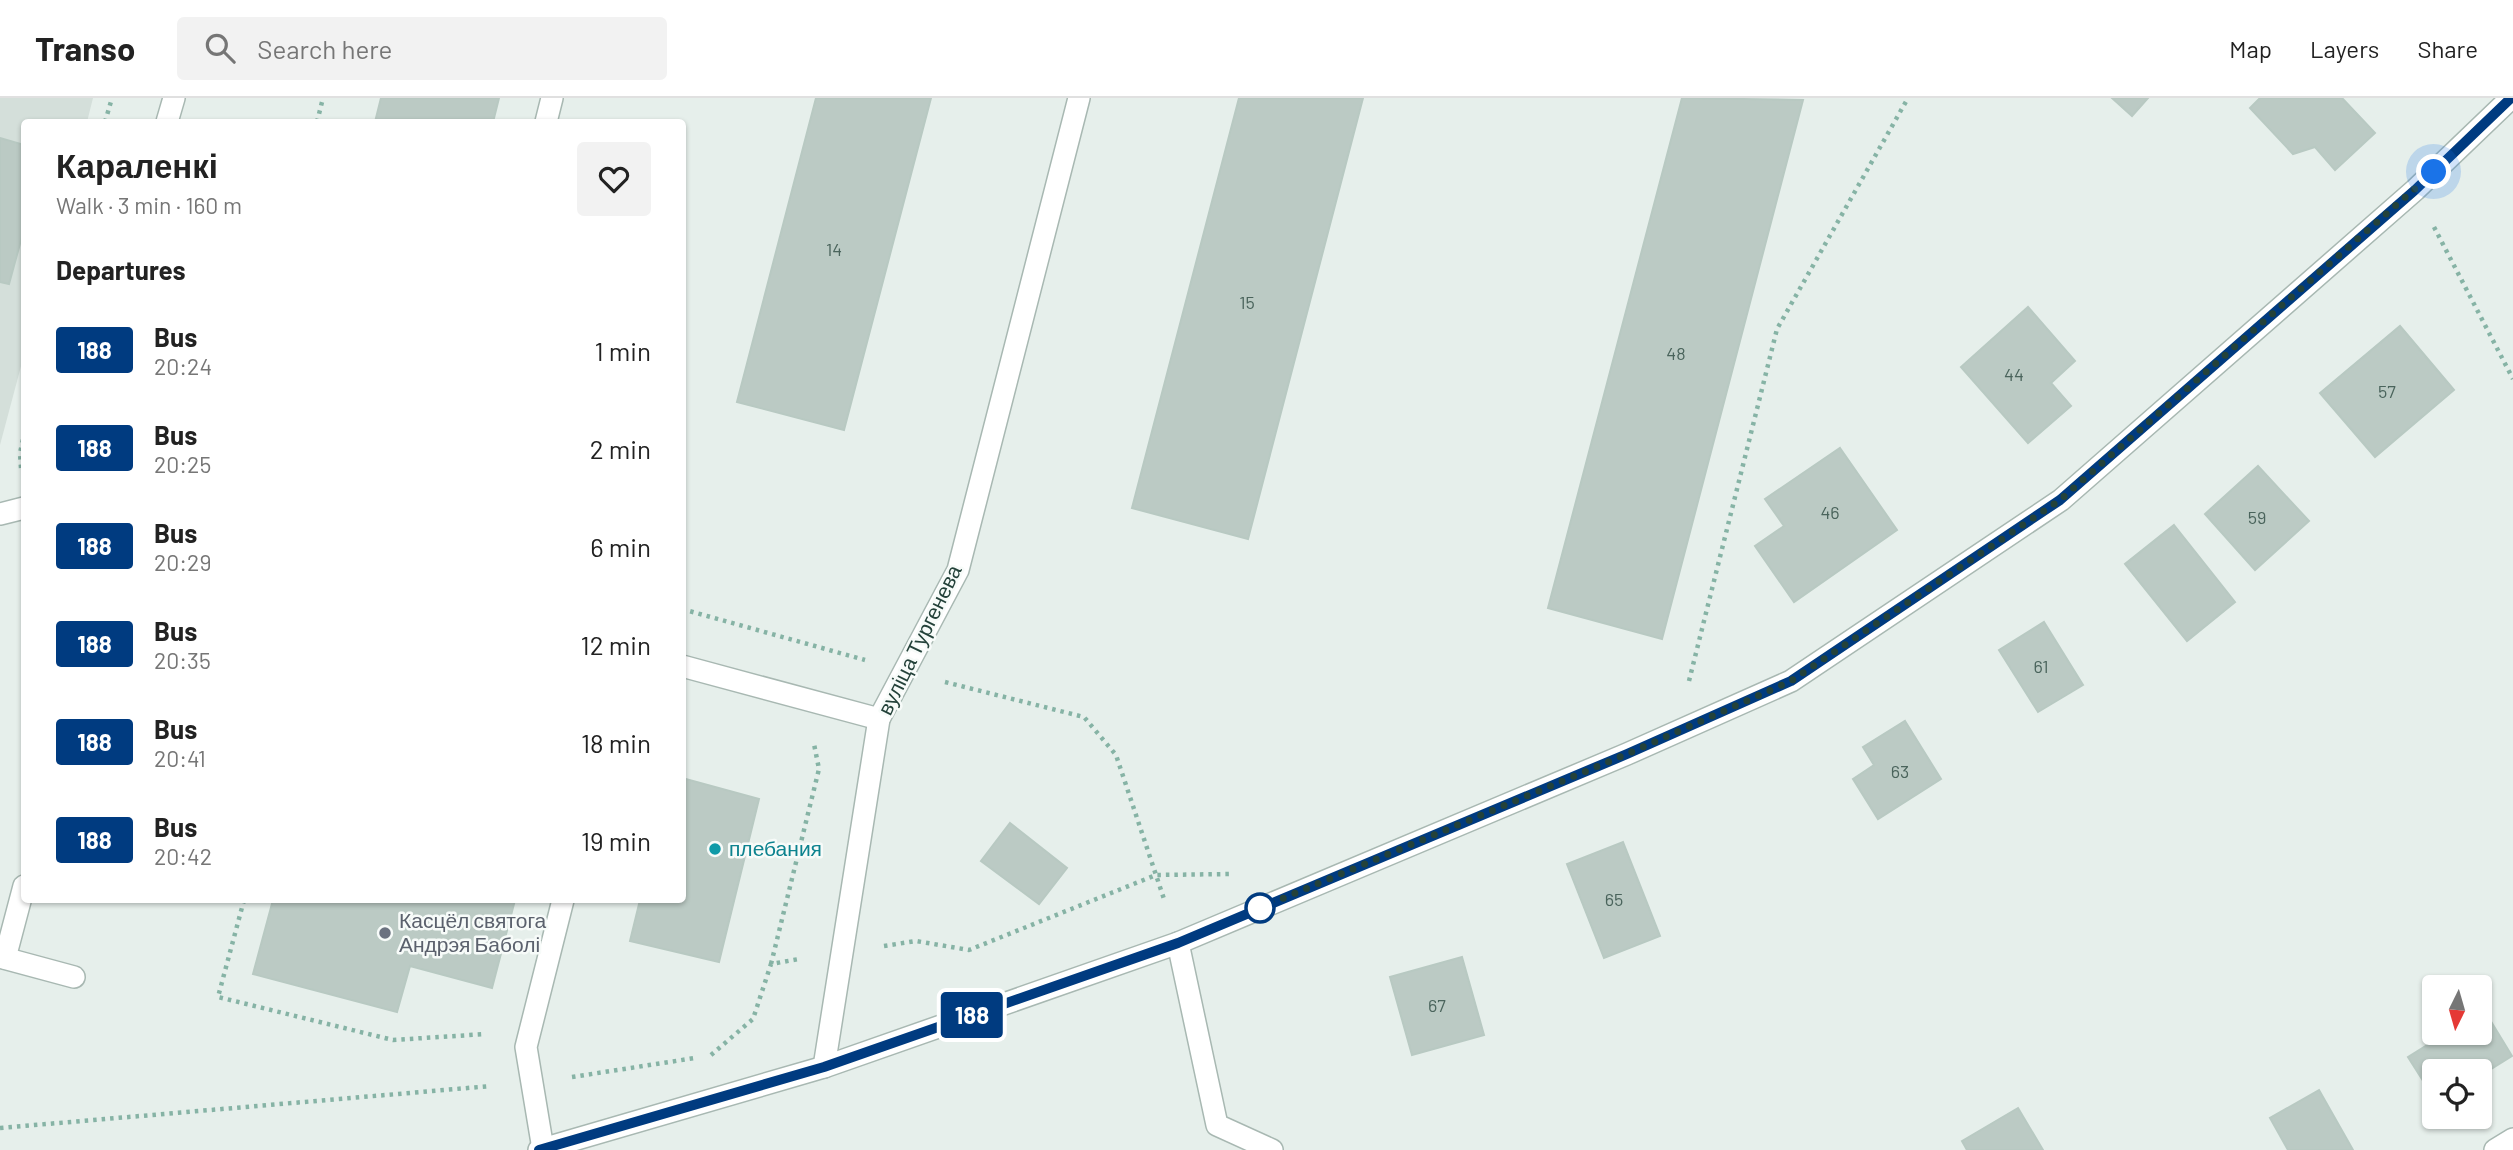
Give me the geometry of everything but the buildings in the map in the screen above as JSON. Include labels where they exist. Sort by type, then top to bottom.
[{"type":"street","points":[[168,119],[174,98]]},
{"type":"street","points":[[547,119],[552,98]]},
{"type":"street","name":"вуліца Тургенева","points":[[824,1067],[880,719],[958,569],[1079,98]]},
{"type":"street","points":[[562,903],[526,1047],[541,1150],[824,1067],[1178,943],[1627,754],[1791,681],[2060,500],[2415,190],[2511,98]]},
{"type":"street","points":[[0,514],[21,509]]},
{"type":"street","points":[[686,667],[880,719]]},
{"type":"street","points":[[21,896],[2,958],[74,977]]},
{"type":"street","points":[[1178,943],[1217,1125],[1272,1150]]},
{"type":"street","points":[[2495,1150],[2513,1139]]},
{"type":"path","points":[[106,119],[112,98]]},
{"type":"path","points":[[318,119],[323,98]]},
{"type":"path","points":[[1686,692],[1777,329],[1908,98]]},
{"type":"path","points":[[2415,190],[2513,379]]},
{"type":"path","points":[[686,610],[1084,718],[1116,754],[1178,943]]},
{"type":"path","points":[[710,1055],[753,1019],[771,964],[819,769],[814,744],[805,736]]},
{"type":"path","points":[[771,964],[916,941],[969,950],[1156,875],[1233,874]]},
{"type":"path","points":[[243,903],[218,997],[393,1040],[530,1031]]},
{"type":"path","points":[[0,1128],[532,1083],[696,1058]]},
{"type":"shaded area","points":[[0,98],[93,98],[88,119],[21,119],[21,366],[0,445]]},
{"type":"bus line","name":"188","points":[[539,1150],[824,1067],[1178,943],[1627,754],[1791,681],[2060,500],[2415,190],[2511,98]]},
{"type":"place","name":"плебания","points":[[715,849]]},
{"type":"place","name":"Касцёл святога Андрэя Баболі","points":[[385,933]]},
{"type":"route","points":[[1260,908],[1627,754],[1791,681],[2060,500],[2434,172]]}]
